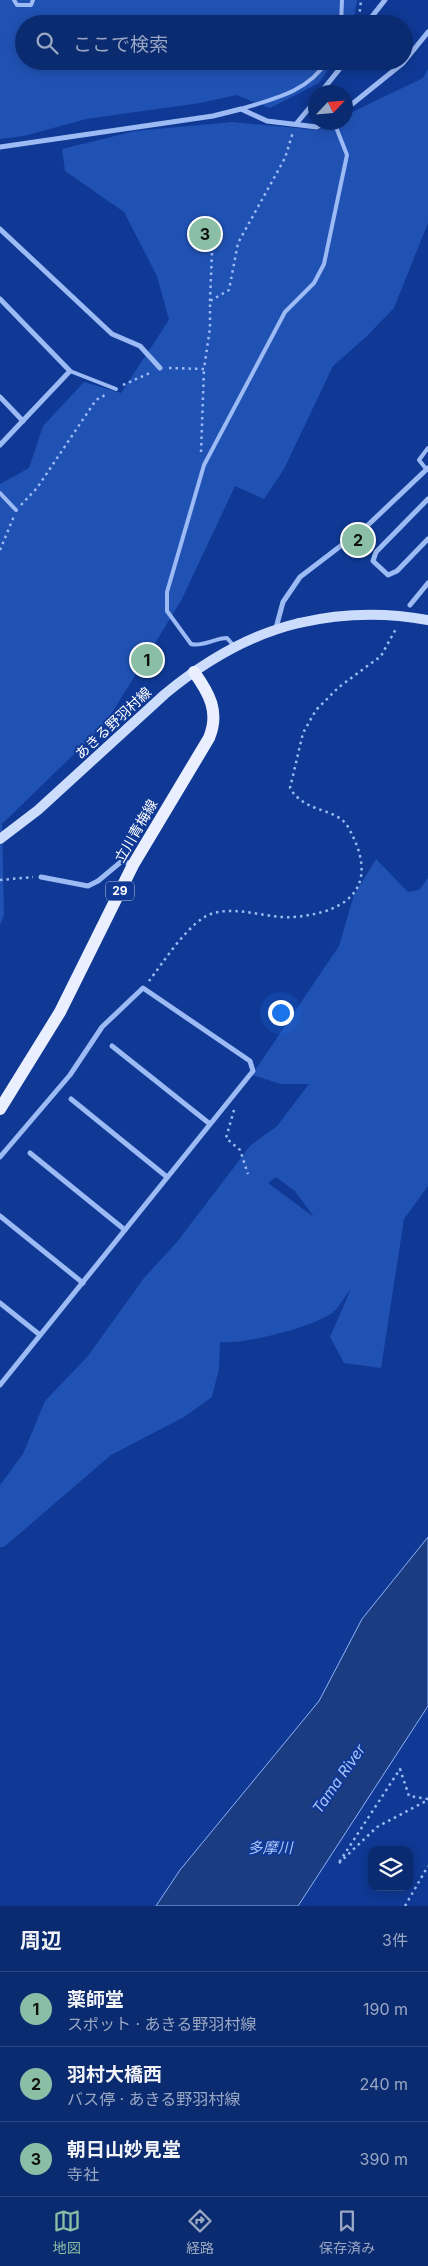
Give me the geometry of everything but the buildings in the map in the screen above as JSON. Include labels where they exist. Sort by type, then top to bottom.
[{"type":"main road","name":"あきる野羽村線","points":[[0,839],[38,810],[165,694],[234,646],[276,629],[326,617],[362,614],[398,615],[428,620]]},
{"type":"main road","name":"立川青梅線","points":[[0,1109],[30,1065],[70,995],[134,865],[204,746],[212,729],[214,714],[211,699],[194,672]]},
{"type":"street","points":[[373,15],[385,0]]},
{"type":"street","points":[[413,51],[428,32]]},
{"type":"street","points":[[327,85],[339,70]]},
{"type":"street","points":[[353,103],[394,70]]},
{"type":"street","points":[[0,147],[213,116],[241,109],[267,120],[308,125]]},
{"type":"street","points":[[296,124],[308,110]]},
{"type":"street","points":[[0,229],[112,334],[140,346],[160,368]]},
{"type":"street","points":[[0,299],[70,371],[0,445]]},
{"type":"street","points":[[0,397],[23,421]]},
{"type":"street","points":[[276,629],[283,602],[300,577],[368,525],[428,470]]},
{"type":"street","points":[[428,499],[376,552],[374,561],[388,575],[396,571],[428,538]]},
{"type":"street","points":[[410,605],[428,583]]},
{"type":"street","points":[[41,876],[88,886],[98,881],[122,861],[134,865]]},
{"type":"street","points":[[0,1157],[70,1075],[102,1027],[143,988],[250,1061],[253,1071],[0,1384]]},
{"type":"street","points":[[112,1046],[210,1124]]},
{"type":"street","points":[[71,1099],[167,1177]]},
{"type":"street","points":[[30,1154],[125,1230]]},
{"type":"street","points":[[0,1216],[83,1283]]},
{"type":"street","points":[[0,1303],[40,1335]]},
{"type":"lane","points":[[14,0],[17,5],[31,5],[33,0]]},
{"type":"lane","points":[[341,15],[342,0]]},
{"type":"lane","points":[[241,109],[289,95],[308,82],[319,70]]},
{"type":"lane","points":[[234,646],[227,638],[219,638],[203,644],[191,644],[166,607],[167,592],[204,465],[285,312],[314,283],[324,264],[347,155],[337,130]]},
{"type":"lane","points":[[70,371],[116,388]]},
{"type":"lane","points":[[428,448],[419,460],[428,470]]},
{"type":"lane","points":[[0,493],[16,510]]},
{"type":"path","points":[[359,15],[361,0]]},
{"type":"path","points":[[210,301],[229,290],[238,243],[285,158],[296,124]]},
{"type":"path","points":[[204,465],[200,448],[204,369],[210,328],[213,228]]},
{"type":"path","points":[[0,550],[16,510],[37,488],[96,400],[116,388],[160,368],[204,369]]},
{"type":"path","points":[[143,988],[186,934],[200,920],[214,913],[293,917],[346,903],[354,892],[364,873],[359,853],[348,825],[334,814],[308,806],[296,798],[290,788],[303,733],[316,710],[339,687],[381,656],[410,605]]},
{"type":"path","points":[[0,880],[41,876]]},
{"type":"path","points":[[236,1105],[226,1138],[240,1150],[248,1174]]},
{"type":"path","points":[[400,1769],[409,1796],[428,1799],[377,1827],[338,1864],[400,1769]]},
{"type":"path","points":[[405,1906],[428,1866]]},
{"type":"shaded area","points":[[0,0],[357,0],[354,15],[15,15],[15,70],[328,70],[319,83],[308,85],[308,89],[270,108],[236,95],[200,103],[86,119],[24,136],[0,139]]},
{"type":"shaded area","points":[[428,69],[428,223],[394,308],[366,337],[333,366],[284,469],[264,499],[235,486],[181,601],[105,724],[2,824],[4,915],[0,925],[0,484],[29,468],[43,426],[84,382],[121,393],[169,320],[157,276],[124,212],[65,171],[62,149],[135,131],[232,122],[308,130],[353,130],[353,112],[423,78]]},
{"type":"shaded area","points":[[376,859],[408,892],[419,890],[428,878],[428,1186],[404,1219],[381,1368],[344,1363],[330,1337],[351,1289],[332,1313],[310,1324],[261,1338],[220,1342],[219,1369],[212,1397],[184,1417],[111,1455],[4,1547],[0,1547],[0,1485],[23,1454],[45,1401],[88,1356],[144,1278],[177,1242],[250,1146],[277,1126],[309,1084],[281,1084],[252,1075],[339,946],[354,895]],"holes":[[[276,1177],[295,1191],[314,1217],[268,1183]]]},
{"type":"water","name":"多摩川","points":[[428,1537],[428,1706],[298,1906],[156,1906],[180,1870],[319,1701],[362,1619]]},
{"type":"place","name":"朝日山妙見堂","points":[[205,234]]},
{"type":"place","name":"羽村大橋西","points":[[358,540]]},
{"type":"place","name":"薬師堂","points":[[147,660]]},
{"type":"water label","name":"Tama River","points":[[339,1779]]}]
